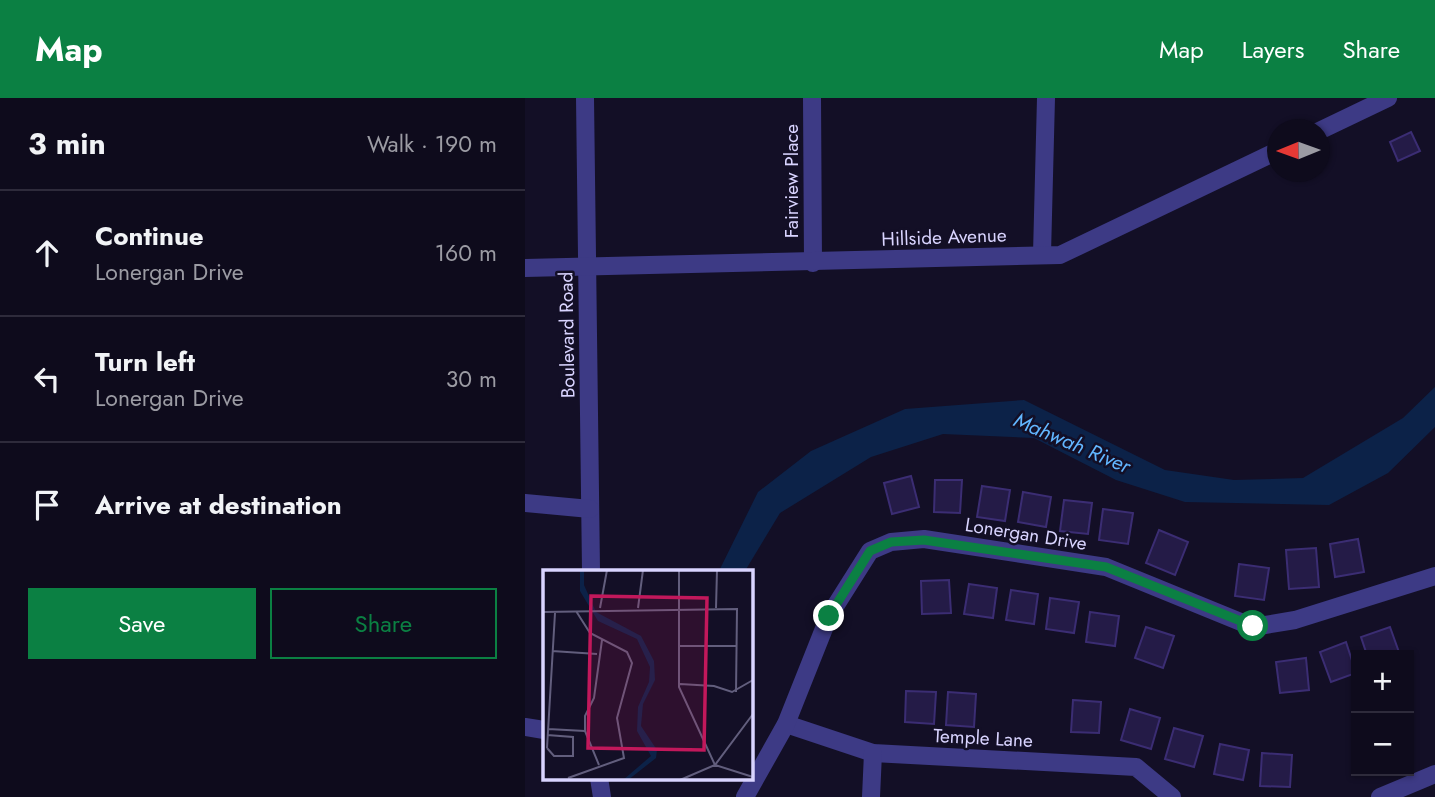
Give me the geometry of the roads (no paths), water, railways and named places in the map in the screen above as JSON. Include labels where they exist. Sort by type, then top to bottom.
[{"type":"street","name":"Boulevard Road","points":[[585,98],[591,570]]},
{"type":"street","name":"Fairview Place","points":[[812,98],[813,264]]},
{"type":"street","points":[[1042,254],[1046,98]]},
{"type":"street","points":[[1330,126],[1388,98]]},
{"type":"street","name":"Hillside Avenue","points":[[525,268],[813,264],[1060,255],[1267,156]]},
{"type":"street","points":[[525,503],[590,509]]},
{"type":"street","name":"Lonergan Drive","points":[[745,797],[786,724],[829,616],[870,551],[891,542],[924,540],[1106,567],[1253,626],[1295,620],[1435,576]]},
{"type":"street","name":"Temple Lane","points":[[786,724],[873,753],[1136,767],[1172,797]]},
{"type":"street","points":[[525,727],[543,730]]},
{"type":"street","points":[[871,797],[873,753]]},
{"type":"street","points":[[1380,797],[1435,774]]},
{"type":"water","name":"Mahwah River","points":[[1435,387],[1435,427],[1388,473],[1329,505],[1185,502],[1116,480],[1034,438],[943,434],[871,457],[780,513],[746,570],[719,570],[758,492],[811,451],[905,409],[1024,400],[1165,470],[1234,480],[1303,478],[1403,418]]}]
